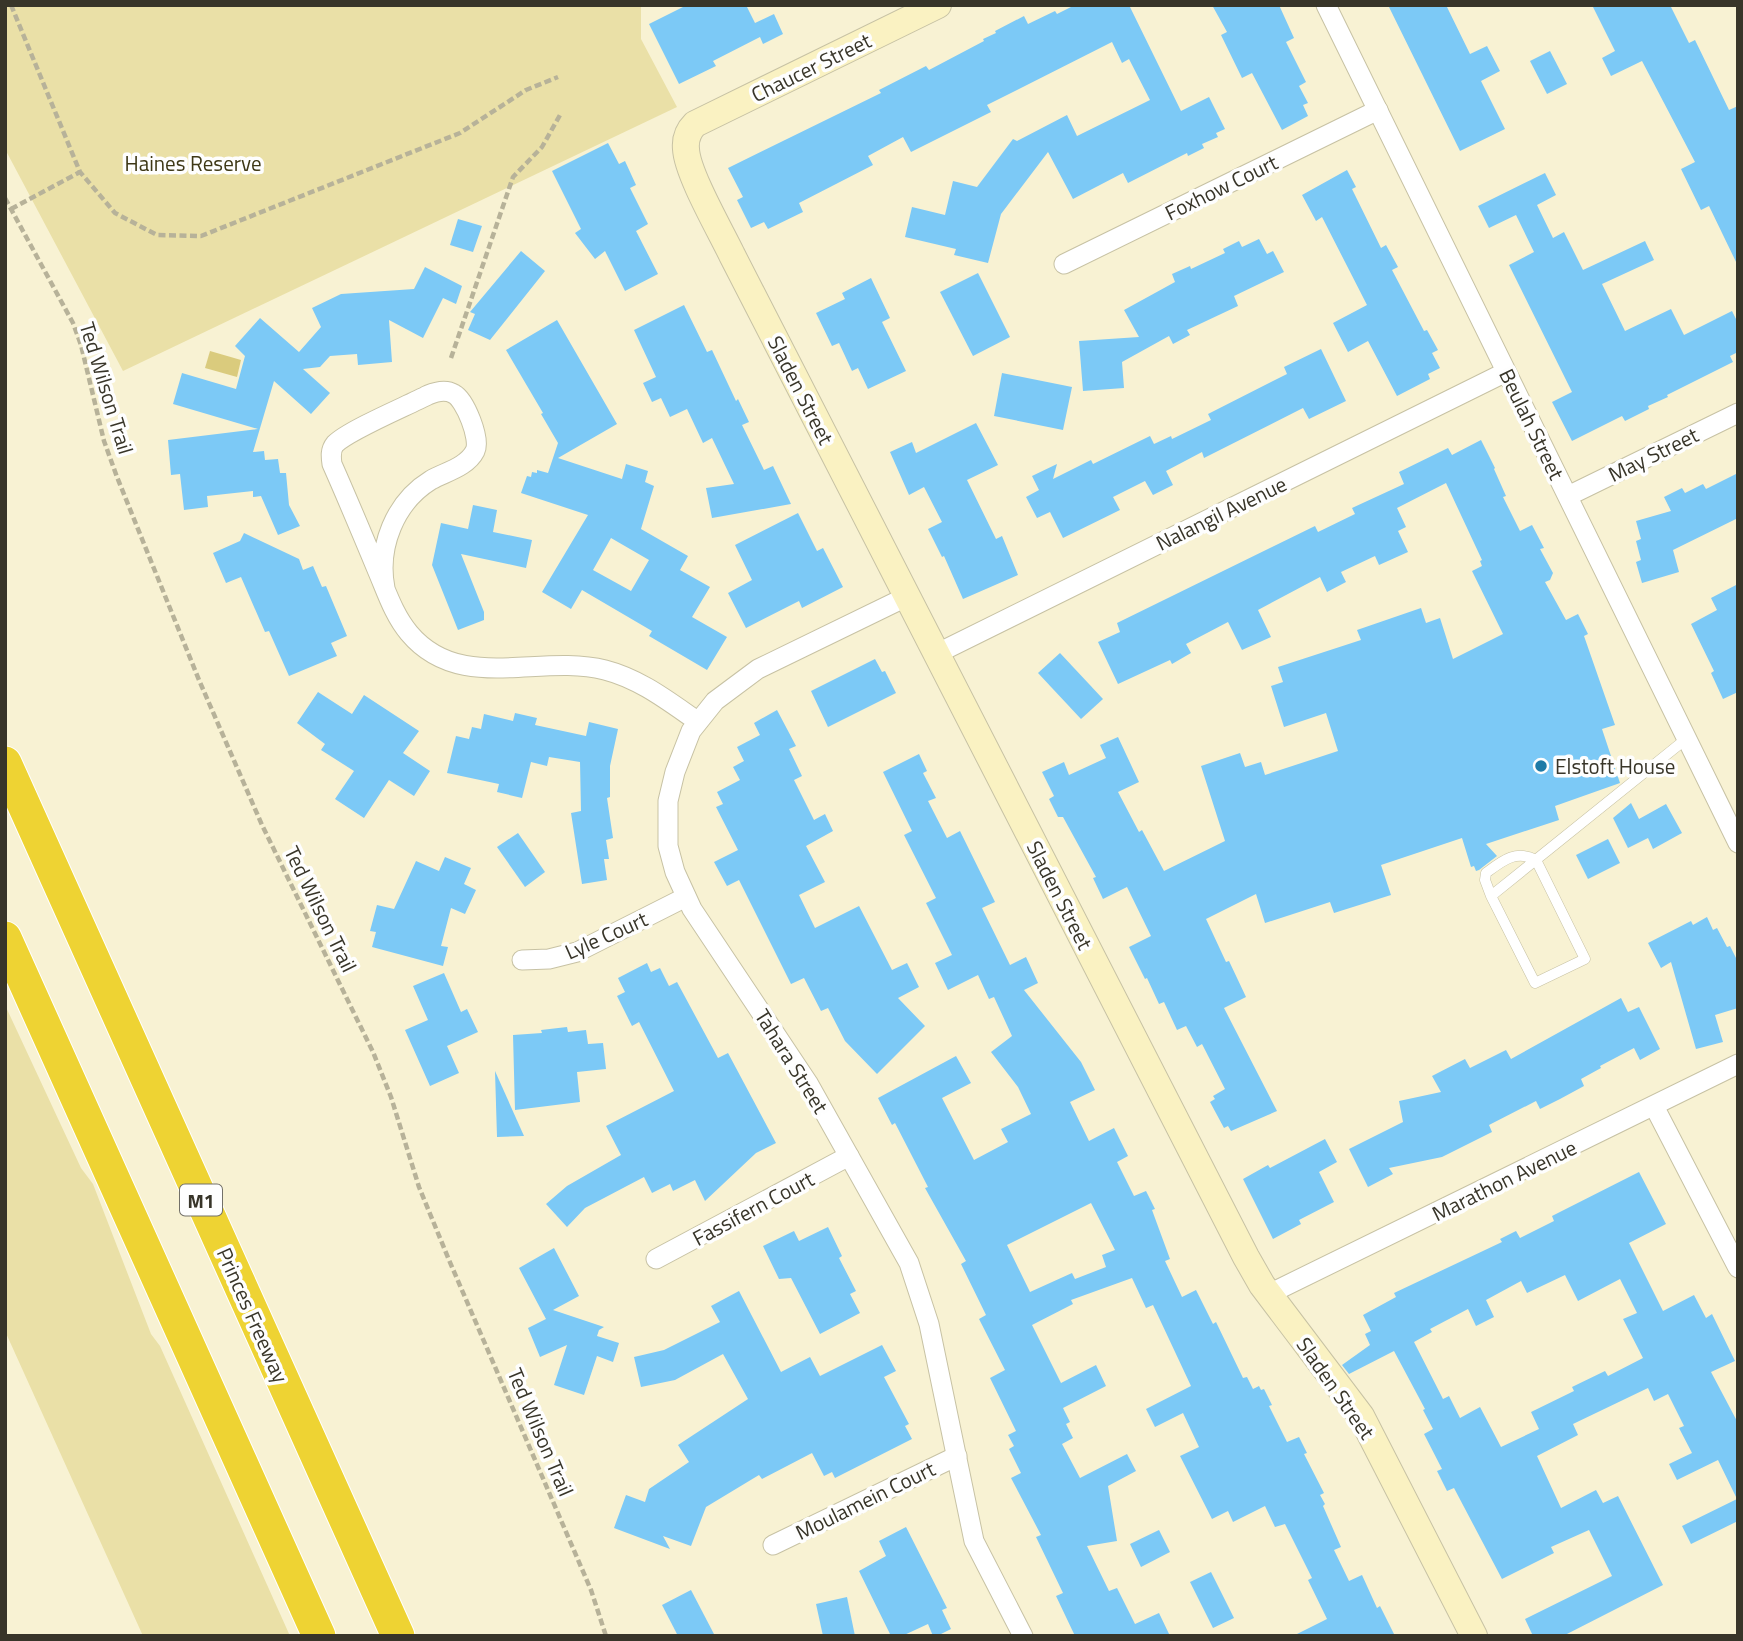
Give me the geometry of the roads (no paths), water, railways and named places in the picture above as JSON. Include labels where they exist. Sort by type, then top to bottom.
[{"type":"highway","name":"Princes Freeway","points":[[5,763],[398,1636]]},
{"type":"highway","points":[[5,938],[319,1636]]},
{"type":"street","name":"Chaucer Street","points":[[688,133],[700,122],[938,5]]},
{"type":"street","name":"Beulah Street","points":[[1326,5],[1738,843]]},
{"type":"street","name":"Foxhow Court","points":[[1064,264],[1378,110]]},
{"type":"street","name":"Sladen Street","points":[[688,133],[686,151],[691,169],[732,255],[1240,1245],[1269,1294],[1360,1416],[1474,1636]]},
{"type":"street","name":"Nalangil Avenue","points":[[936,654],[1506,372]]},
{"type":"street","points":[[385,588],[384,555],[396,516],[423,486],[466,462],[475,451],[477,434],[460,399],[452,393],[432,394],[350,434],[332,448],[332,464],[396,614],[410,635],[429,652],[450,663],[484,669],[570,665],[606,670],[648,688],[697,721]]},
{"type":"street","name":"May Street","points":[[1567,496],[1738,412]]},
{"type":"street","name":"Tahara Street","points":[[906,597],[746,676],[715,701],[697,721],[685,743],[675,772],[667,814],[670,853],[686,897],[808,1083],[909,1263],[929,1324],[974,1541],[1023,1636]]},
{"type":"street","name":"Lyle Court","points":[[523,960],[549,959],[577,952],[686,897]]},
{"type":"street","name":"Marathon Avenue","points":[[1269,1294],[1738,1064]]},
{"type":"street","points":[[1654,1106],[1738,1268]]},
{"type":"street","name":"Fassifern Court","points":[[656,1259],[849,1156]]},
{"type":"street","name":"Moulamein Court","points":[[773,1545],[957,1456]]},
{"type":"lane","points":[[1492,896],[1686,739]]},
{"type":"lane","points":[[1527,856],[1536,860],[1585,959],[1535,983],[1485,883],[1486,873],[1510,857],[1527,856]]},
{"type":"place","name":"Elstoft House","points":[[1541,766]]},
{"type":"park label","name":"Haines Reserve","points":[[193,163]]}]
